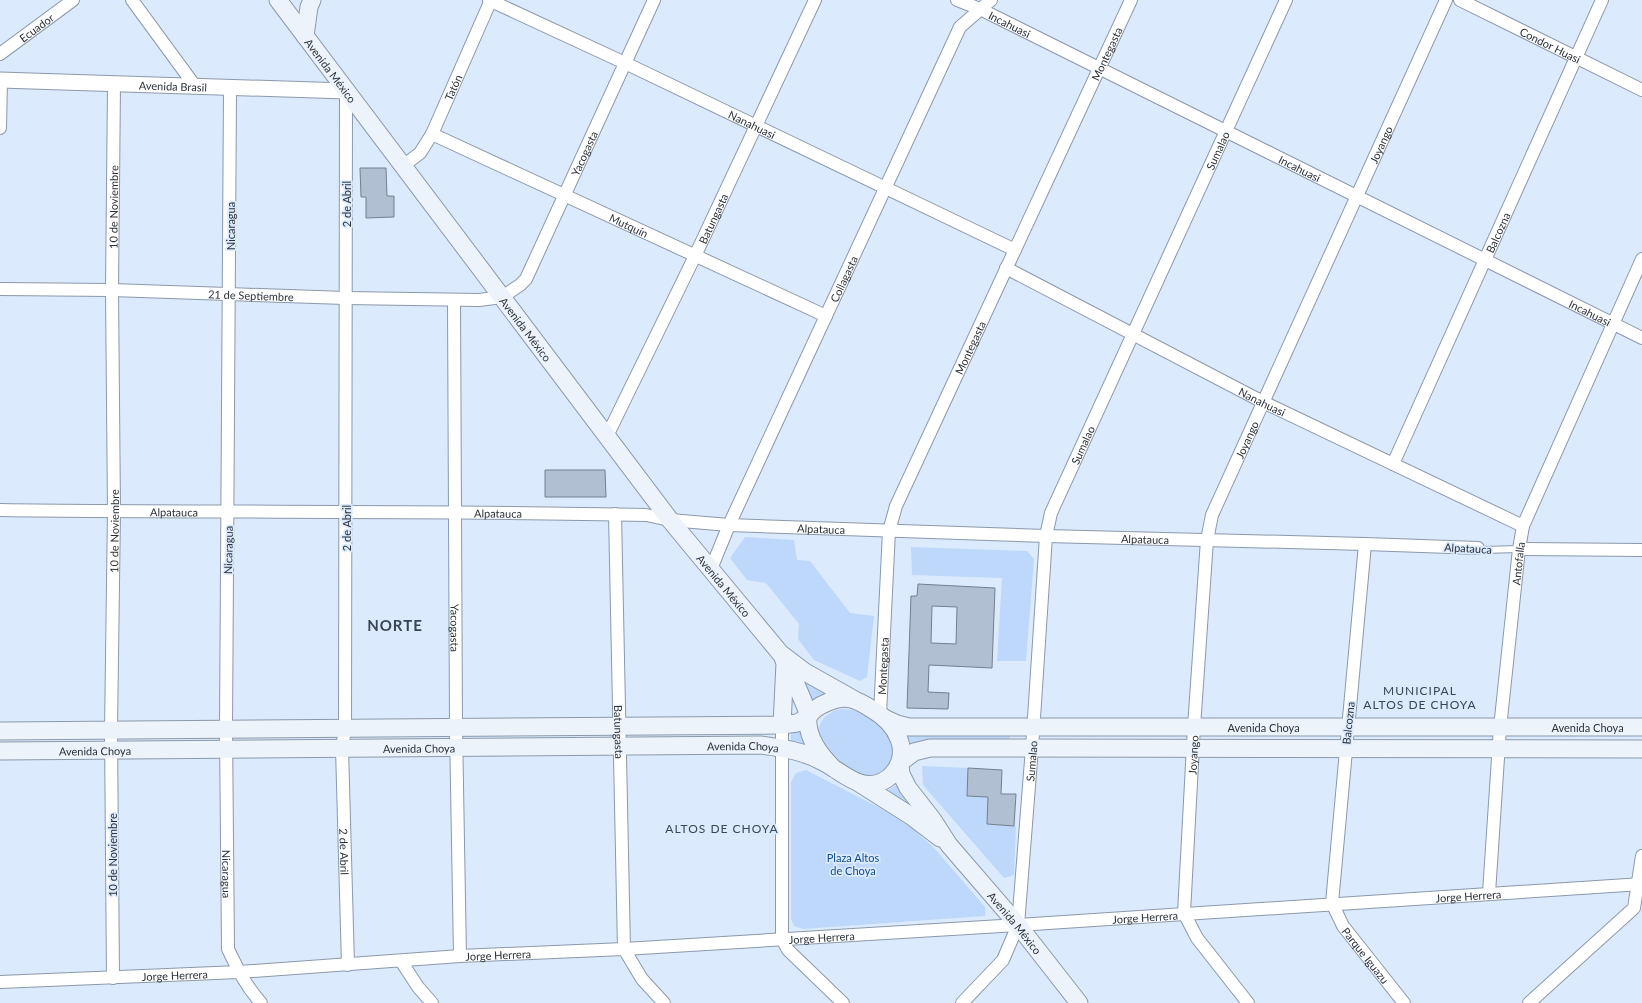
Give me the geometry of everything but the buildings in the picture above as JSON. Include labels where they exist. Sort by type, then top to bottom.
[{"type":"main road","name":"Avenida México","points":[[278,0],[670,520],[783,658],[809,716]]},
{"type":"main road","points":[[305,36],[309,7],[312,0]]},
{"type":"main road","name":"Avenida México","points":[[783,658],[853,699]]},
{"type":"main road","points":[[782,725],[783,658]]},
{"type":"main road","points":[[846,698],[853,699],[883,716],[894,729],[900,743],[902,750],[900,763],[894,772],[882,781],[870,784],[859,783],[833,768],[814,743],[809,730],[809,716],[819,707],[846,698]]},
{"type":"main road","name":"Avenida Choya","points":[[0,731],[782,725],[797,723],[809,716]]},
{"type":"main road","name":"Avenida Choya","points":[[883,716],[897,724],[909,727],[1642,728]]},
{"type":"main road","name":"Avenida Choya","points":[[0,751],[761,745],[782,748],[813,757],[833,768]]},
{"type":"main road","name":"Avenida Choya","points":[[900,763],[914,752],[930,748],[1642,749]]},
{"type":"main road","name":"Avenida México","points":[[900,763],[901,774],[908,788],[933,820],[948,844],[1018,925],[1079,1003]]},
{"type":"main road","name":"Avenida México","points":[[859,783],[911,816],[948,844]]},
{"type":"street","name":"Ecuador","points":[[0,54],[73,0]]},
{"type":"street","points":[[132,0],[195,86]]},
{"type":"street","name":"Nanahuasi","points":[[490,0],[625,62],[1015,250]]},
{"type":"street","name":"Tatón","points":[[403,166],[420,153],[432,134],[490,0]]},
{"type":"street","name":"Yacogasta","points":[[502,297],[520,285],[526,278],[654,0]]},
{"type":"street","name":"Batungasta","points":[[608,436],[696,256],[815,0]]},
{"type":"street","name":"Incahuasi","points":[[958,0],[980,9],[1642,338]]},
{"type":"street","name":"Collagasta","points":[[711,569],[729,525],[960,27],[990,0]]},
{"type":"street","name":"Montegasta","points":[[883,716],[889,531],[896,506],[1131,0]]},
{"type":"street","name":"Sumalao","points":[[962,1003],[1004,960],[1018,925],[1032,748],[1046,536],[1051,513],[1286,0]]},
{"type":"street","name":"Joyango","points":[[1184,914],[1194,727],[1207,540],[1212,515],[1446,0]]},
{"type":"street","name":"Condor Huasi","points":[[1460,0],[1642,90]]},
{"type":"street","name":"Balcozna","points":[[1393,464],[1602,0]]},
{"type":"street","points":[[0,80],[0,128]]},
{"type":"street","name":"Avenida Brasil","points":[[0,80],[346,91]]},
{"type":"street","name":"10 de Noviembre","points":[[113,978],[111,730],[114,511],[112,290],[114,84]]},
{"type":"street","name":"Nicaragua","points":[[230,88],[230,294],[226,730],[228,948],[248,989],[261,1003]]},
{"type":"street","name":"2 de Abril","points":[[346,91],[345,729],[342,748],[348,965]]},
{"type":"street","name":"Mutquín","points":[[432,134],[826,316]]},
{"type":"street","name":"Antofalla","points":[[1489,893],[1500,728],[1519,549],[1523,526],[1642,259]]},
{"type":"street","name":"Nanahuasi","points":[[1006,268],[1263,402],[1523,526]]},
{"type":"street","name":"21 de Septiembre","points":[[0,289],[112,290],[454,300],[479,300],[502,297]]},
{"type":"street","name":"Yacogasta","points":[[454,300],[456,748],[460,956]]},
{"type":"street","name":"Alpatauca","points":[[0,510],[346,511],[615,514],[646,515],[670,520],[729,525],[1046,536],[1478,548]]},
{"type":"street","name":"Batungasta","points":[[615,514],[624,949]]},
{"type":"street","name":"Balcozna","points":[[1332,903],[1365,544]]},
{"type":"street","name":"Alpatauca","points":[[1519,549],[1642,550]]},
{"type":"street","points":[[782,725],[782,939],[788,950],[843,1003]]},
{"type":"street","points":[[1529,1003],[1634,908],[1640,884],[1642,856]]},
{"type":"street","name":"Jorge Herrera","points":[[0,982],[239,972],[460,956],[624,949],[1018,925],[1332,903],[1640,884]]},
{"type":"street","name":"Parque Iguazu","points":[[1332,903],[1343,926],[1404,1003]]},
{"type":"street","points":[[1184,914],[1197,938],[1248,1003]]},
{"type":"street","points":[[624,949],[642,979],[664,1003]]},
{"type":"street","points":[[401,961],[418,987],[432,1003]]},
{"type":"lane","name":"Alpatauca","points":[[1478,548],[1482,550],[1519,549]]},
{"type":"green space","points":[[745,537],[794,540],[797,560],[810,561],[850,613],[874,616],[867,677],[860,681],[814,660],[798,639],[799,624],[766,583],[747,580],[730,558]]},
{"type":"green space","points":[[911,547],[1027,551],[1034,559],[1026,661],[997,661],[1002,578],[912,575]]},
{"type":"green space","points":[[798,675],[835,694],[811,703]]},
{"type":"green space","points":[[842,709],[853,710],[871,717],[888,733],[895,752],[887,771],[873,776],[863,776],[830,758],[818,731],[823,719],[826,716]]},
{"type":"green space","points":[[804,726],[809,749],[791,744],[791,731]]},
{"type":"green space","points":[[906,733],[1010,735],[1010,742],[923,741],[911,744]]},
{"type":"green space","points":[[922,766],[968,768],[988,797],[987,824],[1016,826],[1014,875],[1004,878],[923,785]]},
{"type":"green space","name":"Plaza Altos de Choya","points":[[806,770],[880,808],[912,828],[935,849],[985,907],[985,916],[803,929],[794,926],[791,919],[791,782],[796,773]]},
{"type":"green space","points":[[898,782],[931,825],[887,791]]},
{"type":"district","name":"NORTE","points":[[395,625]]},
{"type":"district","name":"MUNICIPAL ALTOS DE CHOYA","points":[[1420,697]]},
{"type":"district","name":"ALTOS DE CHOYA","points":[[722,828]]}]
